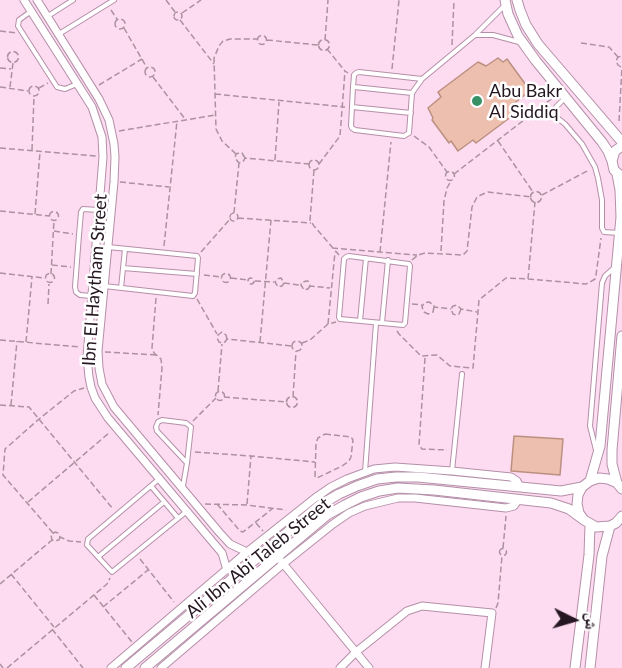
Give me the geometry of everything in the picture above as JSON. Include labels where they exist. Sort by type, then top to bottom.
[{"type":"street","name":"Ibn El Haytham Street","points":[[24,0],[92,107],[102,136],[103,157],[87,367],[91,387],[101,408],[222,553],[227,570]]},
{"type":"street","name":"Ibn El Haytham Street","points":[[37,0],[105,109],[112,132],[115,157],[114,182],[98,351],[100,376],[110,400],[182,488],[230,544],[247,552]]},
{"type":"street","points":[[518,0],[526,25],[538,44],[622,144],[615,151],[612,161]]},
{"type":"street","points":[[505,2],[512,24],[522,43],[602,142],[619,176],[621,202],[617,266],[600,446],[586,484],[578,495],[577,504],[579,513],[587,522],[596,527],[610,526],[622,517]]},
{"type":"street","points":[[95,265],[105,266]]},
{"type":"street","points":[[619,486],[612,464],[612,450],[622,336]]},
{"type":"street","points":[[111,668],[183,614],[247,552],[331,487],[365,472],[395,467],[511,477],[520,487]]},
{"type":"street","name":"Ali Ibn Abi Taleb Street","points":[[126,668],[183,614],[320,505],[357,486],[377,479],[418,477],[561,491],[599,478],[608,479],[619,486]]},
{"type":"street","name":"Ali Ibn Abi Taleb Street","points":[[145,668],[280,560],[327,515],[345,504],[379,491],[416,488],[560,505],[587,522]]},
{"type":"street","points":[[161,668],[280,560],[349,513],[365,506],[398,498],[506,508],[514,506],[519,500]]},
{"type":"street","points":[[575,668],[589,555],[587,522]]},
{"type":"street","points":[[590,668],[602,556],[610,526]]},
{"type":"street","points":[[280,560],[369,668]]},
{"type":"street","points":[[340,668],[356,652],[407,611],[430,606],[492,613],[485,668]]},
{"type":"street","points":[[154,643],[162,653]]},
{"type":"lane","points":[[48,16],[73,0]]},
{"type":"lane","points":[[59,34],[114,0]]},
{"type":"lane","points":[[422,79],[359,72],[354,75],[352,128],[404,136],[409,133],[412,93],[422,79],[475,35],[505,2]]},
{"type":"lane","points":[[31,12],[19,20],[18,26],[22,33],[57,87],[65,89],[77,84]]},
{"type":"lane","points":[[475,35],[493,35],[522,43]]},
{"type":"lane","points":[[353,87],[412,93]]},
{"type":"lane","points":[[563,95],[556,107],[555,116],[574,134],[595,167],[602,200],[604,232],[619,233]]},
{"type":"lane","points":[[352,107],[411,113]]},
{"type":"lane","points":[[92,296],[80,295],[76,292],[76,268],[81,212],[83,209],[99,210]]},
{"type":"lane","points":[[104,286],[195,295],[197,274],[197,256],[107,247]]},
{"type":"lane","points":[[121,288],[125,249]]},
{"type":"lane","points":[[346,257],[409,264],[403,325],[340,320],[346,257]]},
{"type":"lane","points":[[360,321],[366,258]]},
{"type":"lane","points":[[382,323],[388,261]]},
{"type":"lane","points":[[123,268],[197,274]]},
{"type":"lane","points":[[365,472],[376,323]]},
{"type":"lane","points":[[452,471],[462,374]]},
{"type":"lane","points":[[182,488],[187,463],[191,431],[189,425],[162,420],[158,422],[157,431],[187,463]]},
{"type":"lane","points":[[159,479],[88,539],[87,545],[112,572],[187,511]]},
{"type":"lane","points":[[151,486],[178,518]]},
{"type":"lane","points":[[98,557],[164,502]]},
{"type":"path","points":[[166,0],[176,13],[182,14]]},
{"type":"path","points":[[180,20],[182,14],[201,0]]},
{"type":"path","points":[[327,49],[329,45],[325,40],[328,0]]},
{"type":"path","points":[[391,76],[399,0]]},
{"type":"path","points":[[452,54],[454,0]]},
{"type":"path","points":[[107,5],[117,20]]},
{"type":"path","points":[[176,13],[175,19],[180,20],[215,65]]},
{"type":"path","points":[[117,20],[114,24],[116,28],[124,28]]},
{"type":"path","points":[[117,20],[125,22],[124,28],[147,68],[146,74],[153,77],[185,120]]},
{"type":"path","points":[[0,31],[22,33]]},
{"type":"path","points":[[245,158],[242,153],[236,154],[226,146],[216,129],[215,52],[224,41],[236,38],[258,39],[259,36],[264,35],[267,40]]},
{"type":"path","points":[[258,39],[258,42],[262,44],[267,40],[318,45]]},
{"type":"path","points":[[318,45],[320,41],[325,40]]},
{"type":"path","points":[[581,43],[609,47],[618,57]]},
{"type":"path","points":[[318,45],[321,50],[327,49]]},
{"type":"path","points":[[327,49],[345,71],[354,75]]},
{"type":"path","points":[[618,57],[622,56]]},
{"type":"path","points":[[618,57],[616,63],[622,67],[619,121]]},
{"type":"path","points":[[93,88],[142,59]]},
{"type":"path","points":[[9,88],[13,63]]},
{"type":"path","points":[[0,68],[12,69]]},
{"type":"path","points":[[147,68],[155,69],[153,77]]},
{"type":"path","points":[[340,136],[345,71]]},
{"type":"path","points":[[34,96],[39,94],[39,89],[53,80]]},
{"type":"path","points":[[29,91],[33,86],[39,89]]},
{"type":"path","points":[[0,88],[29,91],[30,95],[34,96]]},
{"type":"path","points":[[215,94],[341,106]]},
{"type":"path","points":[[441,253],[444,201],[454,174],[497,140],[563,95]]},
{"type":"path","points":[[32,150],[34,96]]},
{"type":"path","points":[[275,161],[279,101]]},
{"type":"path","points":[[112,132],[216,115]]},
{"type":"path","points":[[163,252],[177,121]]},
{"type":"path","points":[[346,257],[340,256],[332,248],[312,223],[310,216],[314,170],[318,168],[340,136],[352,128]]},
{"type":"path","points":[[409,133],[429,147],[447,172],[454,174]]},
{"type":"path","points":[[380,252],[392,134]]},
{"type":"path","points":[[497,140],[533,192]]},
{"type":"path","points":[[0,148],[103,157]]},
{"type":"path","points":[[35,214],[40,151]]},
{"type":"path","points":[[197,256],[234,213],[239,163],[235,160],[236,154]]},
{"type":"path","points":[[245,158],[309,164],[312,160],[318,161],[319,164]]},
{"type":"path","points":[[239,163],[245,158]]},
{"type":"path","points":[[309,164],[309,167],[314,170]]},
{"type":"path","points":[[535,202],[541,199],[542,195],[595,167]]},
{"type":"path","points":[[447,172],[446,178],[451,181]]},
{"type":"path","points":[[114,182],[170,187]]},
{"type":"path","points":[[332,248],[418,255],[425,253],[463,255],[467,252],[472,207],[477,197],[488,192],[531,197],[535,202]]},
{"type":"path","points":[[533,192],[539,192],[542,195]]},
{"type":"path","points":[[531,197],[533,192]]},
{"type":"path","points":[[528,279],[535,202]]},
{"type":"path","points":[[0,211],[50,216],[54,220]]},
{"type":"path","points":[[50,216],[52,212],[57,212],[58,219],[54,220]]},
{"type":"path","points":[[234,213],[238,218]]},
{"type":"path","points":[[230,219],[233,221],[238,218],[312,223]]},
{"type":"path","points":[[48,304],[50,283],[54,280],[51,265],[54,220]]},
{"type":"path","points":[[261,342],[271,220]]},
{"type":"path","points":[[395,325],[399,334],[418,354],[439,356],[450,366],[473,368],[479,300],[506,278],[586,284],[590,282],[595,279],[596,275],[602,228]]},
{"type":"path","points":[[53,231],[79,235]]},
{"type":"path","points":[[302,344],[328,324],[335,251]]},
{"type":"path","points":[[409,264],[418,255]]},
{"type":"path","points":[[51,265],[76,268]]},
{"type":"path","points":[[0,273],[45,278],[50,283]]},
{"type":"path","points":[[197,274],[221,277],[227,273],[230,278]]},
{"type":"path","points":[[45,278],[51,274]]},
{"type":"path","points":[[26,342],[32,277]]},
{"type":"path","points":[[221,277],[224,282],[228,282],[230,278]]},
{"type":"path","points":[[230,278],[248,280],[251,284],[255,281],[275,282],[281,278],[284,283]]},
{"type":"path","points":[[275,282],[278,287],[284,283],[300,285],[308,281],[310,286]]},
{"type":"path","points":[[300,285],[304,290],[310,286],[331,288]]},
{"type":"path","points":[[156,292],[152,348],[162,362],[158,422]]},
{"type":"path","points":[[195,295],[218,335],[217,340],[222,343]]},
{"type":"path","points":[[406,304],[423,305],[429,302],[434,307],[451,309],[455,305],[461,309],[478,312]]},
{"type":"path","points":[[423,305],[424,312],[428,314],[433,312],[434,307]]},
{"type":"path","points":[[451,309],[456,315],[461,309]]},
{"type":"path","points":[[218,335],[222,332],[227,339]]},
{"type":"path","points":[[189,425],[216,399],[220,400],[224,397],[286,402],[290,407],[296,406],[297,400],[293,397],[296,351],[292,346],[227,339],[222,343],[216,399]]},
{"type":"path","points":[[0,340],[88,348]]},
{"type":"path","points":[[11,406],[17,341]]},
{"type":"path","points":[[292,346],[296,341],[302,344]]},
{"type":"path","points":[[296,351],[302,349],[302,344]]},
{"type":"path","points":[[98,351],[158,355]]},
{"type":"path","points":[[426,356],[418,445],[422,449],[454,450]]},
{"type":"path","points":[[87,542],[69,541],[60,537],[58,533],[53,533],[3,475],[5,449],[74,392],[91,387]]},
{"type":"path","points":[[218,391],[223,392],[224,397]]},
{"type":"path","points":[[286,402],[288,398],[293,397]]},
{"type":"path","points":[[0,405],[29,407],[117,514]]},
{"type":"path","points":[[27,503],[116,427]]},
{"type":"path","points":[[328,434],[353,438],[351,457],[346,464],[317,478],[315,462],[316,443],[320,436],[328,434]]},
{"type":"path","points":[[188,452],[315,462]]},
{"type":"path","points":[[247,505],[251,456]]},
{"type":"path","points":[[195,503],[247,505],[298,512]]},
{"type":"path","points":[[216,504],[243,532],[273,508]]},
{"type":"path","points":[[492,613],[498,603],[502,556],[500,548],[503,548],[506,508]]},
{"type":"path","points":[[256,523],[267,536]]},
{"type":"path","points":[[52,540],[53,533]]},
{"type":"path","points":[[0,584],[52,540],[57,541],[60,537]]},
{"type":"path","points":[[136,553],[183,614]]},
{"type":"path","points":[[103,607],[148,569]]},
{"type":"path","points":[[7,668],[107,584],[112,572]]},
{"type":"path","points":[[11,574],[83,668]]},
{"type":"path","points":[[94,595],[136,648]]},
{"type":"path","points":[[0,664],[3,668]]},
{"type":"building","name":"Abu Bakr Al Siddiq","points":[[498,58],[503,62],[507,59],[526,85],[526,94],[512,105],[516,113],[476,143],[473,140],[458,151],[432,120],[428,108],[441,97],[438,92],[478,62],[486,66]]},
{"type":"building","points":[[514,436],[563,439],[560,475],[511,471]]},
{"type":"place","name":"Abu Bakr Al Siddiq","points":[[477,101]]}]
